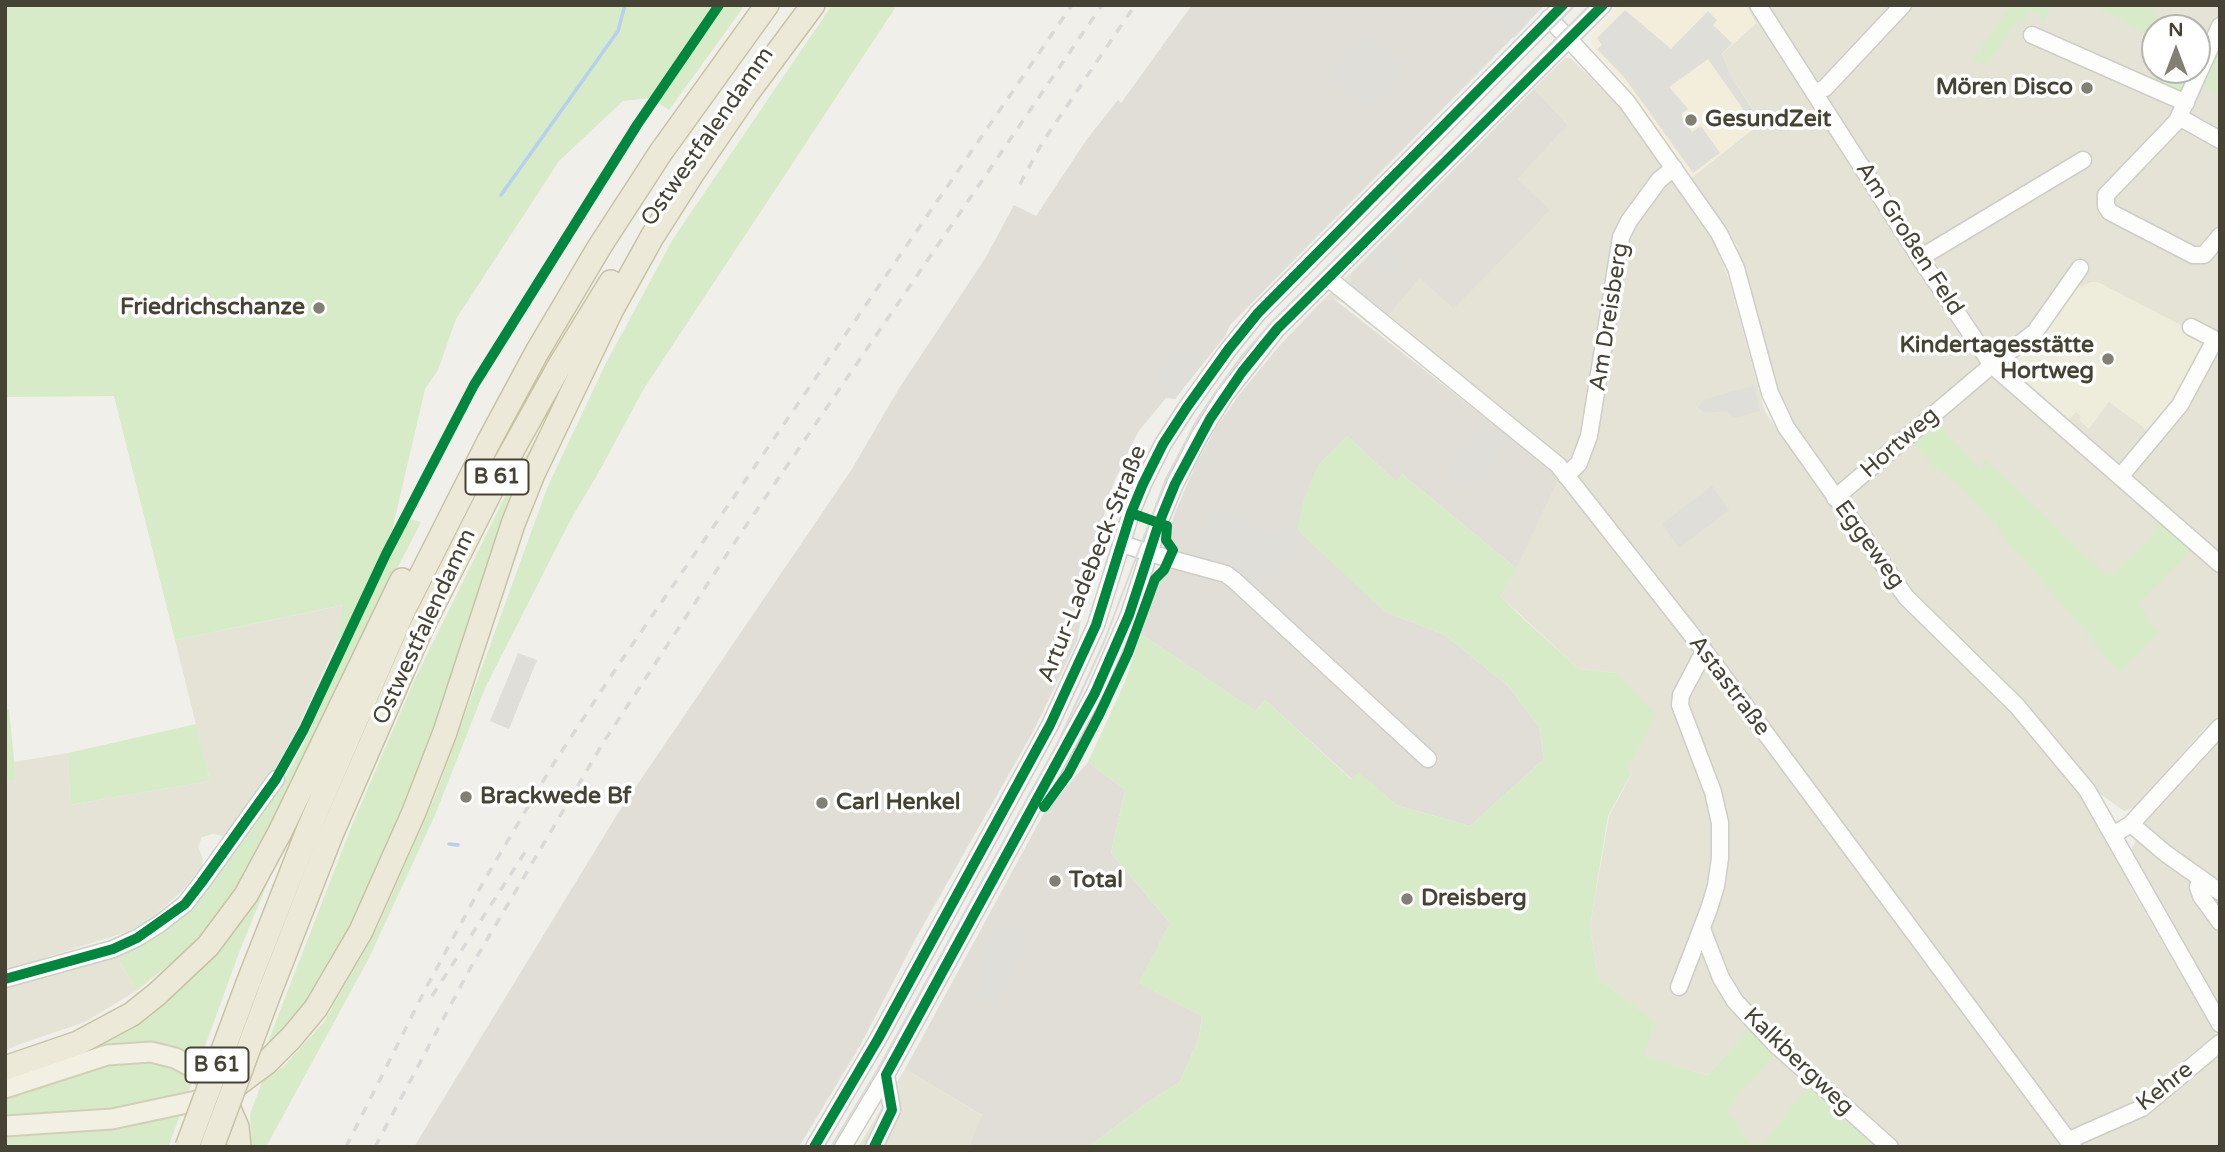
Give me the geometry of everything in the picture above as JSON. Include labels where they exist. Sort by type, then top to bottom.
[{"type":"highway","name":"Ostwestfalendamm","points":[[187,1147],[309,828],[404,609],[537,352],[600,246],[661,152],[767,5]]},
{"type":"highway","name":"Ostwestfalendamm","points":[[212,1147],[331,835],[421,629],[503,467],[561,363],[630,251],[738,89],[803,5]]},
{"type":"highway","points":[[239,1147],[237,1127],[223,1096],[266,1063],[317,1009],[361,931],[414,812],[445,732],[513,524],[533,474],[611,311],[652,237],[746,95],[813,5]]},
{"type":"highway","points":[[5,1068],[55,1052],[132,1014],[208,946],[230,919],[280,832],[439,506],[496,406],[537,352]]},
{"type":"main road","points":[[5,1088],[107,1055],[151,1052],[175,1058],[194,1068],[223,1096]]},
{"type":"main road","points":[[5,1126],[112,1119],[223,1096]]},
{"type":"street","name":"Artur-Ladebeck-Straße","points":[[814,1147],[878,1039],[1050,725],[1096,625],[1134,505],[1163,444],[1228,350],[1258,313],[1563,5]]},
{"type":"street","name":"Artur-Ladebeck-Straße","points":[[843,1147],[886,1076],[1095,692],[1121,636],[1175,484],[1210,419],[1259,350],[1603,5]]},
{"type":"street","name":"Am Großen Feld","points":[[1758,5],[1992,365],[2220,564]]},
{"type":"street","points":[[1814,93],[1825,88],[1903,5]]},
{"type":"street","points":[[1549,18],[1569,39]]},
{"type":"street","points":[[2220,26],[2182,110],[2130,173],[2106,195],[2106,205],[2110,212],[2193,255],[2204,255],[2220,236]]},
{"type":"street","points":[[2032,35],[2182,110],[2220,139]]},
{"type":"street","name":"Eggeweg","points":[[1569,39],[1628,102],[1729,250],[1770,393],[1780,416],[1906,597],[2008,697],[2087,790],[2220,1024]]},
{"type":"street","points":[[1920,258],[2083,160]]},
{"type":"street","name":"Am Dreisberg","points":[[1566,476],[1579,463],[1589,436],[1621,237],[1629,220],[1659,180],[1674,169]]},
{"type":"street","name":"Hortweg","points":[[1835,498],[2035,332],[2080,268]]},
{"type":"street","name":"Astastraße","points":[[1328,278],[1541,451],[1566,476],[1706,653],[2071,1143]]},
{"type":"street","points":[[2120,477],[2180,405],[2218,341],[2191,327]]},
{"type":"street","name":"Artur-Ladebeck-Straße","points":[[1123,544],[1215,571],[1234,580],[1428,759]]},
{"type":"street","points":[[1679,987],[1716,886],[1720,858],[1720,823],[1713,792],[1679,705],[1681,695],[1706,653]]},
{"type":"street","points":[[2113,835],[2131,824],[2217,734]]},
{"type":"street","points":[[5,979],[113,948],[158,925],[185,904],[276,779]]},
{"type":"street","points":[[2131,824],[2200,880],[2220,892]]},
{"type":"street","points":[[2200,880],[2198,887],[2201,896],[2220,922]]},
{"type":"street","name":"Kalkbergweg","points":[[1702,929],[1721,978],[1735,1001],[1775,1044],[1890,1147]]},
{"type":"street","name":"Kehre","points":[[2071,1143],[2141,1108],[2220,1043]]},
{"type":"street","points":[[874,1147],[892,1110],[886,1076]]},
{"type":"shaded area","points":[[1192,5],[1545,5],[1230,325],[1225,336],[1175,399],[1166,398],[1138,432],[1114,482],[1094,548],[1077,641],[1034,730],[916,938],[861,1044],[799,1147],[414,1147],[618,813],[852,469],[898,390],[986,257],[1014,205],[1036,216],[1087,139],[1118,100],[1121,103]]},
{"type":"shaded area","points":[[1480,5],[1526,5],[1530,10],[1529,22],[1514,38]]},
{"type":"shaded area","points":[[1620,5],[1746,5],[1756,23],[1722,54],[1733,80],[1762,122],[1691,178],[1623,81],[1591,43],[1591,35]]},
{"type":"shaded area","points":[[1746,5],[2220,5],[2220,718],[2205,728],[2135,807],[2124,811],[2093,789],[2018,694],[1931,612],[1895,571],[1794,426],[1777,392],[1738,248],[1691,178],[1762,122],[1733,80],[1722,54],[1756,23]]},
{"type":"shaded area","points":[[1625,10],[1671,49],[1708,11],[1717,20],[1713,25],[1732,43],[1722,54],[1733,80],[1756,114],[1750,119],[1708,59],[1669,87],[1688,109],[1682,113],[1682,117],[1692,132],[1701,126],[1720,153],[1693,173],[1624,77],[1597,49],[1602,45],[1597,38]]},
{"type":"shaded area","points":[[1364,32],[1406,65],[1370,111],[1328,79]]},
{"type":"shaded area","points":[[1565,58],[1570,58],[1616,101],[1715,244],[1728,277],[1765,412],[1900,603],[2013,712],[2079,792],[2103,831],[2132,890],[2220,1042],[2220,1147],[1874,1147],[1809,1086],[1760,1147],[1753,1147],[1726,1109],[1775,1056],[1750,1030],[1707,1075],[1642,1056],[1655,1022],[1598,978],[1590,926],[1609,816],[1631,775],[1627,771],[1617,673],[1579,669],[1501,597],[1558,481],[1549,468],[1340,301],[1323,300],[1350,274],[1354,290],[1419,278],[1455,307],[1516,179],[1568,125],[1534,89]]},
{"type":"shaded area","points":[[1534,89],[1568,125],[1517,179],[1550,210],[1454,308],[1419,278],[1387,317],[1354,290],[1350,274]]},
{"type":"shaded area","points":[[1383,240],[1400,256],[1394,263],[1399,268],[1391,277],[1369,256]]},
{"type":"shaded area","name":"Kindertagesstätte Hortweg","points":[[2090,282],[2098,282],[2202,336],[2207,346],[2178,399],[2151,433],[2109,402],[2089,429],[2079,420],[2081,417],[2076,412],[2069,420],[2017,373],[2015,364],[2020,354],[2035,342],[2077,284],[2082,287]]},
{"type":"shaded area","points":[[1334,299],[1549,468],[1558,481],[1516,568],[1402,474],[1397,482],[1347,436],[1383,611],[1445,635],[1509,687],[1539,727],[1544,759],[1470,826],[1396,805],[1359,773],[1352,779],[1265,700],[1255,711],[1141,634],[1174,515],[1197,462],[1216,428],[1279,346],[1323,300]]},
{"type":"shaded area","points":[[1178,347],[1203,363],[1175,398],[1154,382],[1158,373],[1155,370]]},
{"type":"shaded area","points":[[1754,386],[1760,411],[1734,418],[1727,411],[1705,413],[1698,407],[1705,399]]},
{"type":"shaded area","points":[[1485,422],[1508,441],[1469,489],[1446,471]]},
{"type":"shaded area","points":[[1712,486],[1729,510],[1679,548],[1662,524]]},
{"type":"shaded area","points":[[1214,505],[1254,524],[1264,533],[1297,528],[1295,550],[1255,592],[1194,559]]},
{"type":"shaded area","points":[[344,605],[336,644],[298,727],[271,776],[225,836],[213,834],[202,837],[198,847],[203,859],[201,867],[182,891],[147,922],[127,932],[5,970],[5,782],[16,780],[14,762],[68,753],[70,805],[210,781],[175,640]]},
{"type":"shaded area","points":[[518,653],[537,660],[509,729],[490,721]]},
{"type":"shaded area","points":[[2220,740],[2220,1010],[2131,851],[2145,820]]},
{"type":"shaded area","points":[[1088,762],[1125,790],[1111,853],[1170,923],[1139,983],[1202,1016],[1199,1037],[1180,1082],[1148,1102],[1088,1147],[969,1147],[982,1115],[905,1069],[1044,813]]},
{"type":"shaded area","points":[[1000,919],[1030,935],[996,1004],[976,994],[987,971],[977,965]]},
{"type":"shaded area","points":[[115,953],[136,991],[85,1022],[5,1051],[5,988]]},
{"type":"shaded area","points":[[905,1069],[983,1116],[969,1147],[858,1147]]},
{"type":"green space","points":[[5,5],[745,5],[669,110],[657,102],[717,15],[711,11],[651,98],[623,101],[559,161],[456,319],[438,370],[425,389],[391,535],[345,631],[336,644],[343,605],[175,640],[114,396],[5,397]]},
{"type":"green space","points":[[832,5],[897,5],[643,390],[571,519],[486,686],[435,815],[369,958],[266,1147],[251,1147],[250,1114],[262,1082],[284,1066],[324,1022],[378,926],[434,799],[548,486],[606,363],[673,239]]},
{"type":"green space","points":[[2004,5],[2050,5],[2043,26],[2041,16],[2030,12],[2024,22],[2018,21],[1986,66],[1972,60],[2008,9]]},
{"type":"green space","points":[[2094,5],[2156,5],[2154,14],[2141,14],[2141,31]]},
{"type":"green space","points":[[2218,46],[2220,47],[2220,94],[2201,85],[2211,84],[2211,62]]},
{"type":"green space","points":[[2158,84],[2188,84],[2183,91],[2175,92]]},
{"type":"green space","points":[[555,405],[455,687],[355,925],[307,1004],[264,1052],[352,825],[415,679],[520,466]]},
{"type":"green space","points":[[1937,422],[1980,470],[1986,460],[2108,576],[2143,545],[2161,522],[2191,550],[2138,604],[2161,632],[2120,673],[1965,491],[1933,466],[1913,442]]},
{"type":"green space","points":[[1347,435],[1397,482],[1402,474],[1516,568],[1501,597],[1517,613],[1579,669],[1617,673],[1656,715],[1627,770],[1631,774],[1608,816],[1590,926],[1598,978],[1656,1022],[1643,1056],[1707,1075],[1749,1030],[1775,1056],[1727,1109],[1753,1147],[1088,1147],[1148,1102],[1180,1082],[1199,1037],[1202,1016],[1138,983],[1170,923],[1111,853],[1125,790],[1088,762],[1125,682],[1141,634],[1255,711],[1265,700],[1351,779],[1359,772],[1396,805],[1470,826],[1544,759],[1539,727],[1509,687],[1445,635],[1383,611],[1297,530],[1304,498],[1318,465]]},
{"type":"green space","points":[[409,519],[421,522],[354,653],[287,796],[235,891],[190,948],[136,991],[115,953],[199,897],[278,791],[304,744],[346,649]]},
{"type":"green space","points":[[9,709],[16,780],[5,782],[5,710]]},
{"type":"green space","points":[[196,724],[210,781],[70,805],[68,753]]},
{"type":"green space","points":[[270,870],[272,872],[199,1063],[102,1048],[99,1040]]},
{"type":"green space","points":[[126,1060],[169,1065],[189,1075],[193,1081],[188,1093],[118,1108],[5,1116],[5,1099]]},
{"type":"green space","points":[[1809,1085],[1847,1121],[1874,1147],[1760,1147]]},
{"type":"green space","points":[[181,1113],[168,1147],[5,1147],[5,1133]]},
{"type":"waterway","points":[[501,195],[618,31],[625,5]]},
{"type":"waterway","points":[[449,844],[458,845]]},
{"type":"tram line","points":[[1550,30],[1575,5]]},
{"type":"tram line","points":[[831,1147],[877,1071],[1058,743],[1104,642],[1166,479],[1197,420],[1241,357],[1272,322],[1590,5]]},
{"type":"railway","points":[[346,1147],[426,988],[485,879],[554,763],[617,667],[1072,5]]},
{"type":"railway","points":[[375,1147],[472,965],[603,743],[741,533],[1102,5]]},
{"type":"railway","points":[[1020,184],[1042,143],[1135,5]]},
{"type":"railway","points":[[432,996],[529,846]]},
{"type":"cycle path","points":[[5,979],[113,949],[137,938],[185,904],[202,882],[276,779],[304,729],[386,554],[474,385],[637,125],[719,5]]},
{"type":"cycle path","points":[[814,1147],[878,1039],[1050,725],[1096,625],[1131,513],[1143,484],[1163,444],[1187,407],[1258,313],[1563,5]]},
{"type":"cycle path","points":[[874,1147],[892,1110],[886,1075],[1095,693],[1129,615],[1159,523],[1175,484],[1210,419],[1242,372],[1277,329],[1603,5]]},
{"type":"cycle path","points":[[1044,807],[1068,774],[1099,715],[1128,653],[1155,579],[1164,570],[1173,550],[1166,540],[1167,526],[1131,513]]},
{"type":"place","name":"Mören Disco","points":[[2087,88]]},
{"type":"place","name":"GesundZeit","points":[[1691,120]]},
{"type":"place","name":"Friedrichschanze","points":[[319,308]]},
{"type":"place","name":"Kindertagesstätte Hortweg","points":[[2108,359]]},
{"type":"place","name":"Brackwede Bf","points":[[466,797]]},
{"type":"place","name":"Carl Henkel","points":[[822,803]]},
{"type":"place","name":"Total","points":[[1055,881]]},
{"type":"place","name":"Dreisberg","points":[[1407,899]]}]
